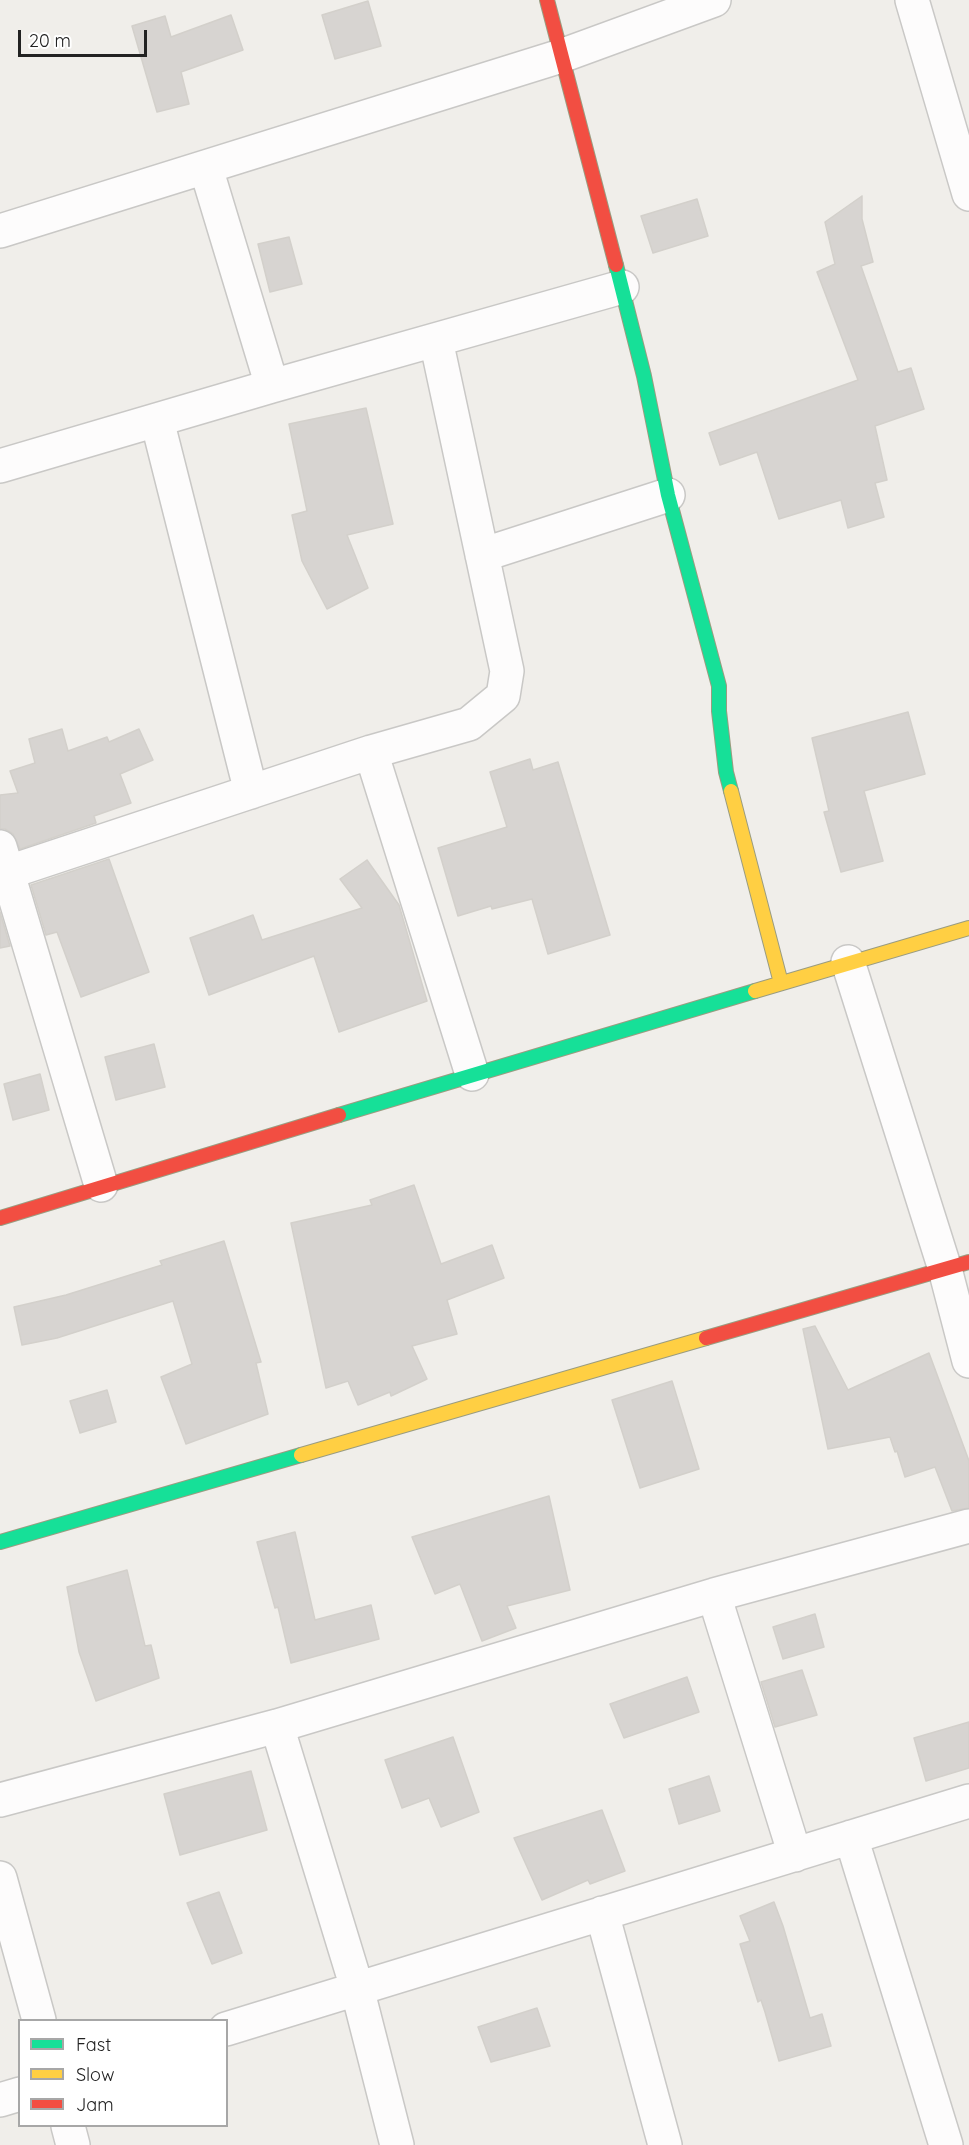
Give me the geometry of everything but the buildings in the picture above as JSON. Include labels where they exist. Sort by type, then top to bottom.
[{"type":"street","points":[[547,0],[644,376],[668,495],[719,686],[719,711],[726,772],[781,982]]},
{"type":"street","points":[[0,231],[561,56],[714,0]]},
{"type":"street","points":[[912,0],[969,194]]},
{"type":"street","points":[[206,168],[272,386]]},
{"type":"street","points":[[0,466],[622,287]]},
{"type":"street","points":[[101,1185],[3,865],[251,792],[371,752],[469,724],[502,696],[507,671],[436,340]]},
{"type":"street","points":[[157,420],[251,792]]},
{"type":"street","points":[[482,555],[668,495]]},
{"type":"street","points":[[371,752],[472,1074]]},
{"type":"street","points":[[0,1218],[101,1185],[969,928]]},
{"type":"street","points":[[848,962],[957,1265],[969,1360]]},
{"type":"street","points":[[0,1542],[957,1265]]},
{"type":"street","points":[[0,1800],[277,1726],[714,1595],[969,1526]]},
{"type":"street","points":[[714,1595],[795,1855]]},
{"type":"street","points":[[277,1726],[357,1988],[397,2145]]},
{"type":"street","points":[[228,2028],[969,1801]]},
{"type":"street","points":[[851,1837],[946,2145]]},
{"type":"street","points":[[0,1878],[39,2019]]},
{"type":"street","points":[[602,1913],[665,2145]]},
{"type":"street","points":[[0,2100],[18,2095]]},
{"type":"street","points":[[68,2127],[73,2145]]},
{"type":"traffic: fast","points":[[616,265],[644,376],[668,495],[719,686],[719,711],[726,772],[731,791]]},
{"type":"traffic: fast","points":[[339,1115],[755,991]]},
{"type":"traffic: fast","points":[[0,1542],[301,1455]]},
{"type":"traffic: slow","points":[[731,791],[781,983]]},
{"type":"traffic: slow","points":[[755,991],[969,928]]},
{"type":"traffic: slow","points":[[301,1455],[706,1338]]},
{"type":"traffic: jam","points":[[547,0],[616,265]]},
{"type":"traffic: jam","points":[[0,1218],[339,1115]]},
{"type":"traffic: jam","points":[[706,1338],[969,1262]]}]
